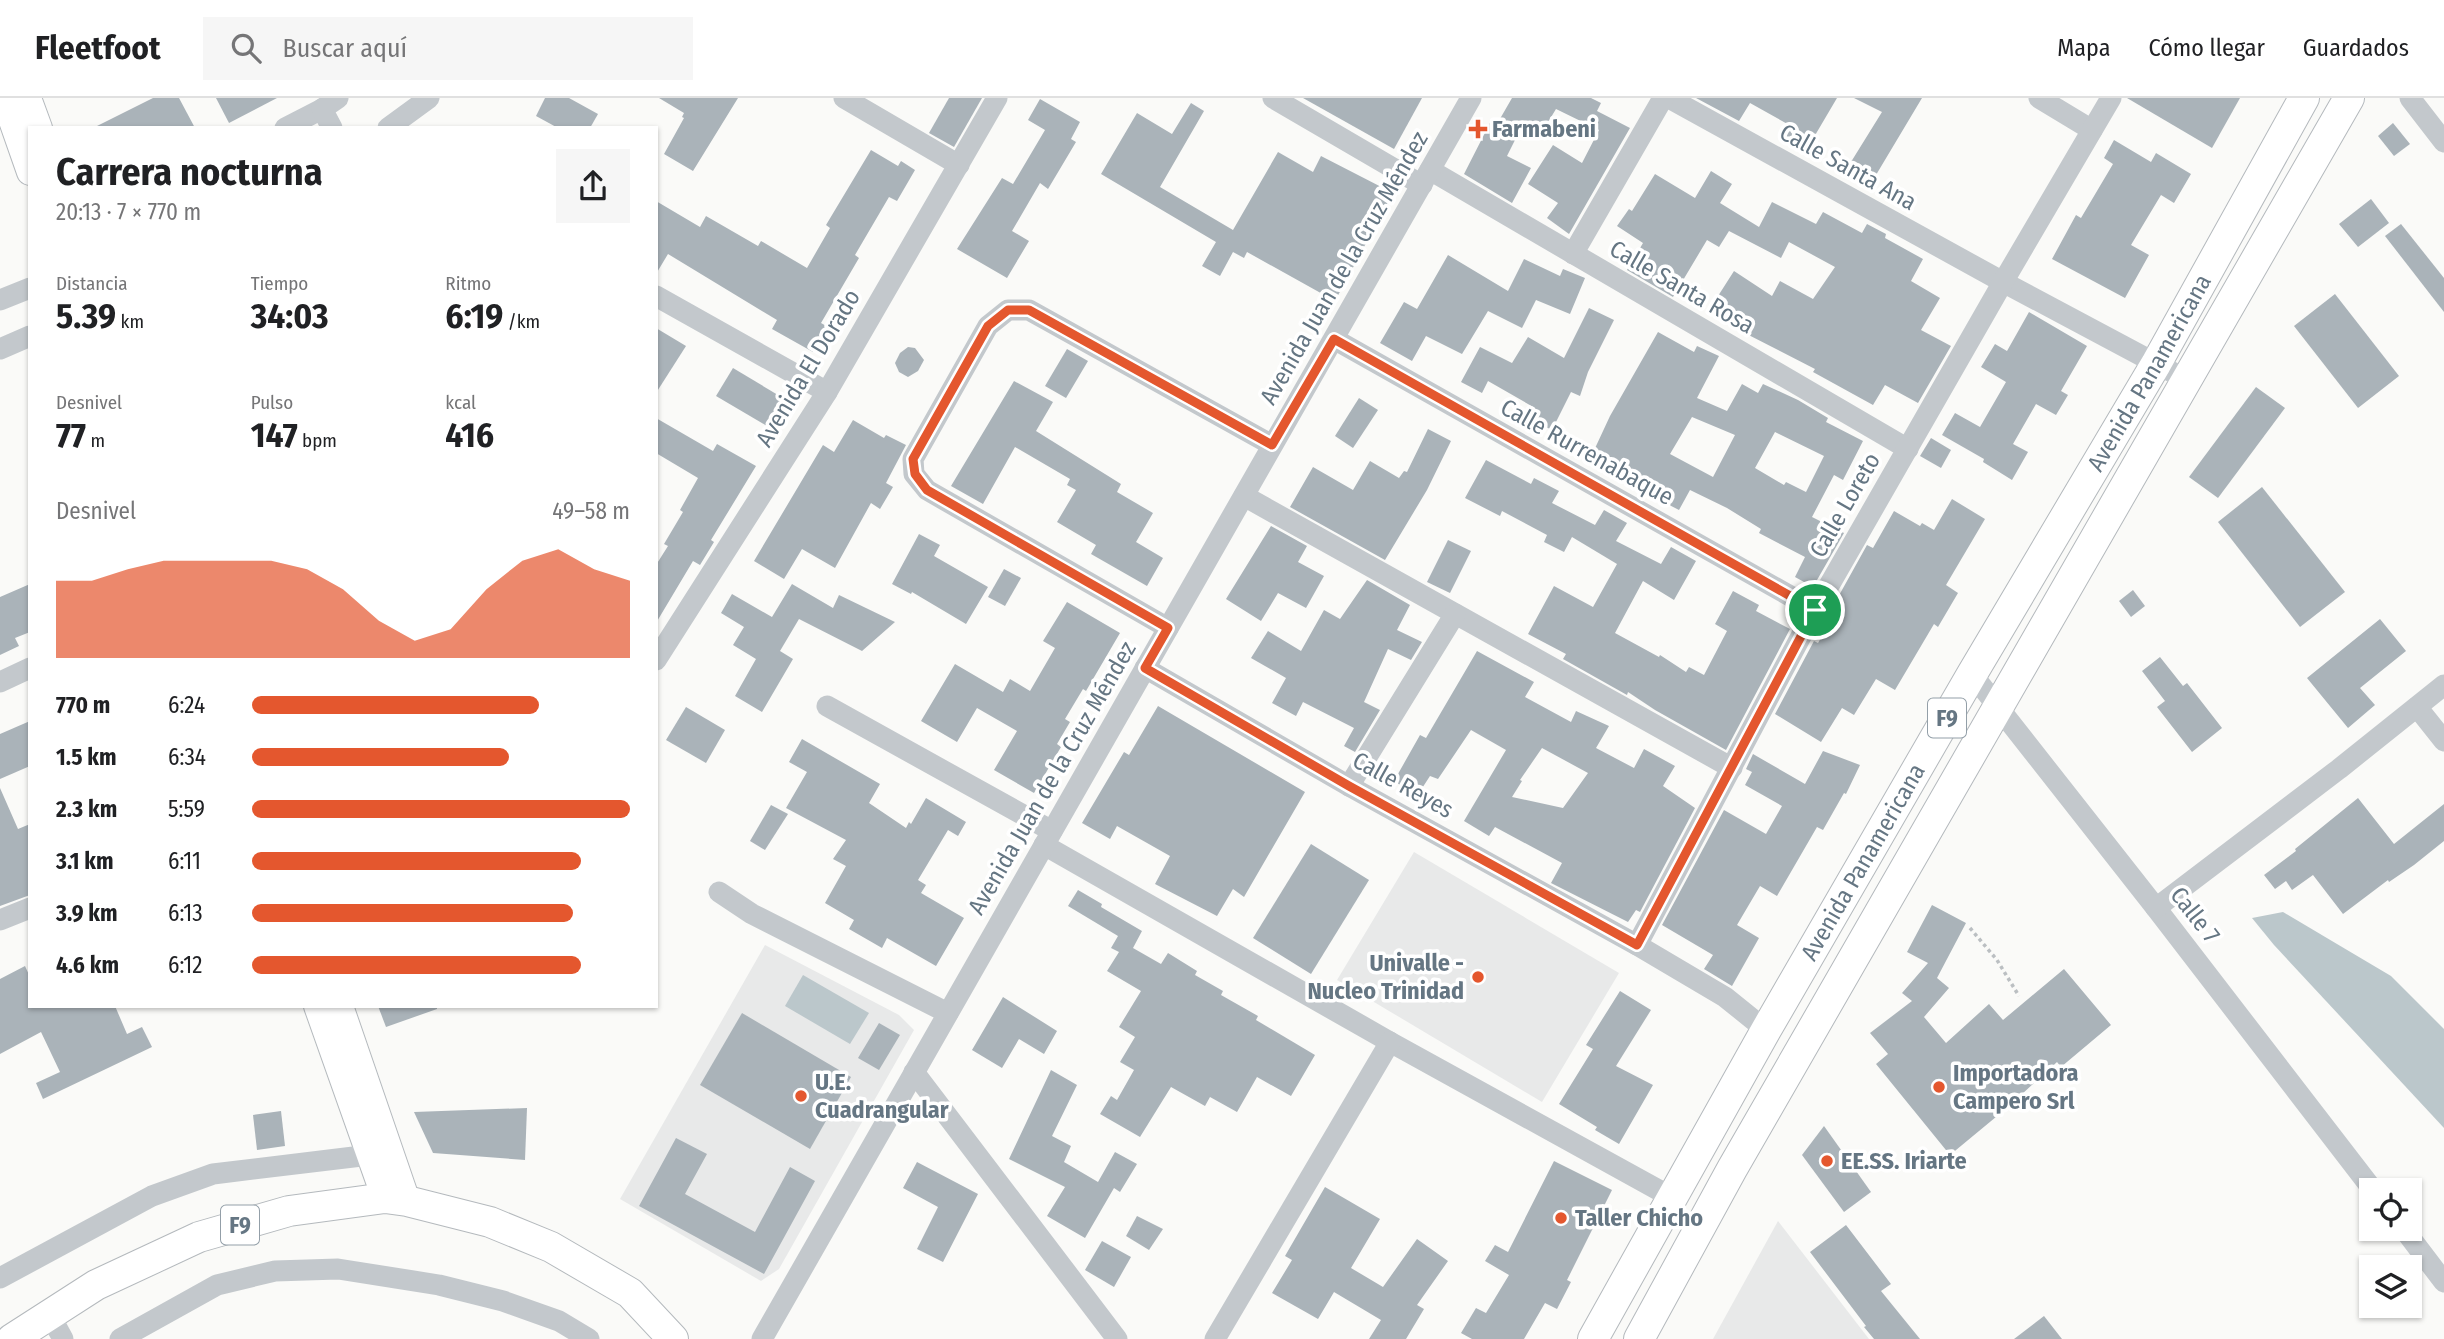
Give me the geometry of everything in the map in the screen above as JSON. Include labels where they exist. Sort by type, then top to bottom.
[{"type":"highway","name":"Avenida Panamericana","points":[[1593,1339],[1766,1030],[1972,674],[2156,364],[2304,98]]},
{"type":"highway","name":"Avenida Panamericana","points":[[1639,1339],[1732,1169],[2349,98]]},
{"type":"highway","name":"F9","points":[[12,1339],[57,1327],[96,1285],[200,1237],[289,1211],[396,1199],[491,1222],[551,1247],[630,1293],[673,1339]]},
{"type":"main road","points":[[4,98],[28,166]]},
{"type":"main road","points":[[28,98],[37,126]]},
{"type":"main road","points":[[318,1008],[370,1155],[396,1199]]},
{"type":"main road","points":[[341,1008],[396,1199]]},
{"type":"street","points":[[391,126],[429,98]]},
{"type":"street","points":[[844,98],[959,165]]},
{"type":"street","name":"Avenida El Dorado","points":[[658,657],[827,392],[997,98]]},
{"type":"street","name":"Calle Santa Rosa","points":[[1273,98],[1573,254],[1908,449]]},
{"type":"street","name":"Avenida Juan de la Cruz Méndez","points":[[762,1339],[1471,98]]},
{"type":"street","points":[[1573,254],[1663,98]]},
{"type":"street","name":"Calle Santa Ana","points":[[1669,98],[2187,380]]},
{"type":"street","points":[[2039,98],[2092,130]]},
{"type":"street","name":"Calle Loreto","points":[[1637,945],[1815,610],[2111,98]]},
{"type":"street","points":[[2410,98],[2444,142]]},
{"type":"street","points":[[289,126],[330,103],[332,126]]},
{"type":"street","points":[[0,300],[28,289]]},
{"type":"street","points":[[658,297],[827,392]]},
{"type":"street","points":[[1168,628],[927,490],[915,474],[913,459],[988,326],[1008,310],[1029,310],[1272,445]]},
{"type":"street","points":[[0,349],[28,337]]},
{"type":"street","name":"Calle Rurrenabaque","points":[[1334,339],[1815,610]]},
{"type":"street","points":[[1244,496],[1731,768]]},
{"type":"street","points":[[1349,786],[1455,614]]},
{"type":"street","name":"Calle Reyes","points":[[1145,668],[1349,786],[1637,945],[1725,997],[1766,1030]]},
{"type":"street","points":[[0,682],[28,669]]},
{"type":"street","name":"Calle 7","points":[[1972,674],[2364,1178]]},
{"type":"street","points":[[2156,908],[2444,685]]},
{"type":"street","points":[[827,706],[1390,1042],[1673,1198]]},
{"type":"street","points":[[2417,707],[2444,741]]},
{"type":"street","points":[[719,892],[752,914],[948,1013]]},
{"type":"street","points":[[0,920],[28,909]]},
{"type":"street","points":[[1215,1339],[1390,1042]]},
{"type":"street","points":[[914,1072],[1117,1339]]},
{"type":"street","points":[[0,1278],[152,1196],[213,1174],[370,1155]]},
{"type":"street","points":[[2413,1241],[2444,1282]]},
{"type":"street","points":[[120,1339],[217,1285],[275,1271],[338,1269],[439,1285],[503,1301],[559,1321],[589,1339]]},
{"type":"path","points":[[1970,928],[1997,960],[2019,996]]},
{"type":"shaded area","name":"Univalle - Nucleo Trinidad","points":[[1414,852],[1619,973],[1542,1102],[1337,980]]},
{"type":"shaded area","points":[[2283,912],[2391,976],[2444,1029],[2444,1128],[2252,918]]},
{"type":"shaded area","points":[[765,945],[899,1015],[914,1030],[779,1269],[761,1281],[620,1199]]},
{"type":"shaded area","points":[[803,975],[869,1013],[850,1044],[785,1006]]},
{"type":"shaded area","points":[[1778,1221],[1869,1339],[1713,1339]]},
{"type":"building","points":[[153,98],[179,98],[194,126],[97,126]]},
{"type":"building","points":[[216,98],[277,98],[229,123]]},
{"type":"building","points":[[545,98],[569,98],[598,114],[591,126],[554,126],[536,116]]},
{"type":"building","points":[[659,98],[738,98],[693,171],[664,154],[684,118],[684,113]]},
{"type":"building","points":[[949,98],[982,98],[954,147],[929,133]]},
{"type":"building","points":[[1303,98],[1422,98],[1394,149]]},
{"type":"building","points":[[1512,98],[1591,98],[1601,103],[1597,111],[1630,128],[1569,234],[1547,218],[1558,203],[1528,184],[1553,145],[1582,163],[1599,130],[1556,109],[1539,137],[1522,126],[1507,156],[1531,168],[1512,203],[1464,174],[1491,121],[1497,124]]},
{"type":"building","points":[[1696,98],[1837,98],[1804,154],[1782,141],[1791,126],[1750,103],[1739,121]]},
{"type":"building","points":[[1854,98],[1922,98],[1870,185],[1846,170],[1882,112]]},
{"type":"building","points":[[2127,98],[2240,98],[2212,148]]},
{"type":"building","points":[[1040,99],[1080,122],[1071,139],[1076,142],[1048,189],[1040,183],[1012,231],[1029,241],[1007,278],[957,249],[1002,178],[1013,184],[1045,130],[1028,120]]},
{"type":"building","points":[[1191,103],[1204,111],[1160,187],[1233,230],[1278,152],[1313,172],[1321,156],[1393,193],[1335,301],[1247,252],[1244,258],[1233,252],[1220,276],[1202,266],[1216,242],[1101,174],[1137,113],[1172,134]]},
{"type":"building","points":[[2393,123],[2410,144],[2394,156],[2378,136]]},
{"type":"building","points":[[2114,140],[2151,162],[2156,153],[2191,174],[2174,203],[2161,195],[2131,245],[2149,255],[2125,298],[2052,259],[2076,215],[2081,218],[2113,164],[2104,158]]},
{"type":"building","points":[[871,150],[898,166],[901,161],[915,170],[897,201],[889,197],[855,255],[859,258],[821,323],[828,327],[813,352],[772,329],[777,320],[668,254],[658,271],[658,202],[700,227],[706,216],[758,246],[761,241],[807,268],[830,228],[826,225]]},
{"type":"building","points":[[1711,171],[1732,184],[1720,203],[1759,227],[1772,202],[1816,224],[1823,212],[1862,233],[1867,224],[1886,234],[1885,238],[1923,259],[1911,281],[1940,298],[1921,330],[1951,346],[1918,403],[1885,385],[1873,405],[1813,372],[1815,369],[1731,326],[1735,321],[1711,307],[1734,271],[1772,296],[1780,281],[1813,299],[1835,267],[1789,242],[1781,258],[1729,231],[1719,247],[1707,240],[1673,297],[1627,270],[1643,243],[1617,226],[1629,209],[1632,211],[1655,174],[1695,198]]},
{"type":"building","points":[[2371,199],[2389,223],[2358,247],[2339,224]]},
{"type":"building","points":[[2401,224],[2444,278],[2444,312],[2385,236]]},
{"type":"building","points":[[1448,255],[1508,291],[1524,259],[1560,276],[1563,269],[1585,278],[1570,314],[1536,300],[1522,328],[1488,311],[1462,354],[1426,336],[1412,361],[1380,343],[1404,302],[1417,309]]},
{"type":"building","points":[[2335,294],[2399,376],[2358,408],[2294,326]]},
{"type":"building","points":[[1589,308],[1614,320],[1588,372],[1580,396],[1571,392],[1552,430],[1530,419],[1535,408],[1488,381],[1482,393],[1461,382],[1480,347],[1512,363],[1528,337],[1564,358]]},
{"type":"building","points":[[2029,312],[2087,346],[2061,391],[2068,395],[2056,415],[2036,404],[2013,444],[2028,452],[2012,480],[1983,462],[1984,459],[1942,435],[1955,413],[1980,427],[2006,382],[1981,367],[1995,344],[2007,351]]},
{"type":"building","points":[[658,329],[686,346],[658,390]]},
{"type":"building","points":[[1658,332],[1694,352],[1697,346],[1719,356],[1697,398],[1727,411],[1742,384],[1758,393],[1763,384],[1798,400],[1828,418],[1826,422],[1863,441],[1843,480],[1834,475],[1812,517],[1844,533],[1813,587],[1795,577],[1805,557],[1759,533],[1761,529],[1727,508],[1690,490],[1679,510],[1646,493],[1645,495],[1618,479],[1621,474],[1590,459],[1610,416]],"holes":[[[1692,417],[1735,435],[1713,477],[1670,454]],[[1775,432],[1824,456],[1806,492],[1786,482],[1784,485],[1755,468]]]},
{"type":"building","points":[[908,347],[915,348],[924,360],[918,371],[908,377],[899,372],[895,363],[900,353]]},
{"type":"building","points":[[1067,349],[1088,361],[1066,398],[1045,386]]},
{"type":"building","points":[[733,368],[788,401],[772,429],[716,396]]},
{"type":"building","points":[[1014,381],[1053,402],[1036,431],[1121,484],[1117,492],[1153,513],[1136,542],[1163,558],[1147,586],[1091,554],[1096,545],[1057,522],[1076,490],[1067,485],[1070,479],[1015,447],[983,504],[951,486]]},
{"type":"building","points":[[2256,387],[2285,408],[2218,498],[2189,477]]},
{"type":"building","points":[[1359,398],[1378,410],[1353,448],[1335,436]]},
{"type":"building","points":[[658,419],[713,451],[717,444],[756,466],[711,540],[714,542],[700,565],[693,561],[658,620],[658,562],[668,546],[664,544],[683,512],[680,510],[698,478],[658,454]]},
{"type":"building","points":[[853,420],[884,438],[886,435],[906,445],[886,483],[893,487],[880,509],[871,503],[835,568],[802,549],[784,579],[754,561],[823,445],[834,452]]},
{"type":"building","points":[[1428,429],[1451,441],[1427,490],[1385,560],[1290,507],[1313,467],[1353,490],[1370,461],[1399,478],[1404,471],[1407,472]]},
{"type":"building","points":[[1931,438],[1951,450],[1941,468],[1920,456]]},
{"type":"building","points":[[1486,460],[1531,484],[1534,478],[1559,491],[1552,503],[1595,525],[1604,510],[1627,523],[1616,541],[1661,564],[1671,547],[1696,561],[1674,600],[1643,581],[1615,633],[1659,657],[1660,655],[1686,672],[1689,667],[1704,675],[1727,631],[1715,624],[1733,591],[1759,605],[1756,611],[1790,629],[1726,750],[1628,692],[1627,695],[1563,659],[1566,654],[1528,634],[1554,586],[1593,607],[1617,564],[1572,537],[1564,552],[1544,542],[1547,535],[1502,511],[1500,516],[1465,498]]},
{"type":"building","points":[[2262,487],[2345,592],[2300,627],[2218,522]]},
{"type":"building","points":[[1952,499],[1985,519],[1946,585],[1958,593],[1938,627],[1934,624],[1895,690],[1876,679],[1854,715],[1842,708],[1821,742],[1775,714],[1814,641],[1818,643],[1842,602],[1837,599],[1867,545],[1873,548],[1894,511],[1920,526],[1922,523],[1934,530]]},
{"type":"building","points":[[1271,526],[1307,546],[1298,562],[1324,576],[1306,608],[1278,593],[1261,621],[1226,599]]},
{"type":"building","points":[[919,534],[940,545],[934,556],[988,587],[966,624],[912,592],[911,594],[892,584]]},
{"type":"building","points":[[1448,540],[1471,551],[1450,593],[1427,582]]},
{"type":"building","points":[[1004,569],[1021,578],[1005,606],[988,597]]},
{"type":"building","points":[[1367,580],[1410,605],[1397,630],[1422,642],[1411,660],[1388,649],[1364,702],[1380,710],[1355,752],[1344,746],[1354,728],[1303,702],[1296,716],[1272,703],[1286,678],[1251,658],[1268,631],[1301,651],[1324,610],[1340,619]]},
{"type":"building","points":[[792,584],[833,608],[839,595],[895,622],[862,651],[799,619],[780,651],[793,659],[762,712],[735,696],[756,659],[733,645],[744,627],[721,613],[732,594],[772,617]]},
{"type":"building","points":[[28,585],[28,633],[15,638],[19,646],[0,655],[0,597]]},
{"type":"building","points":[[2133,590],[2145,606],[2131,617],[2119,601]]},
{"type":"building","points":[[1067,602],[1120,633],[1086,691],[1083,689],[1065,719],[1070,722],[1057,744],[1061,747],[1034,793],[994,770],[1017,731],[977,708],[957,742],[921,721],[955,664],[1003,692],[1010,679],[1030,691],[1055,648],[1043,641]]},
{"type":"building","points":[[2380,619],[2406,651],[2360,688],[2375,705],[2348,728],[2307,678]]},
{"type":"building","points":[[1477,651],[1534,682],[1525,697],[1571,722],[1576,711],[1609,726],[1596,748],[1634,768],[1644,749],[1675,766],[1663,786],[1695,808],[1640,912],[1636,910],[1628,922],[1551,883],[1562,863],[1495,827],[1489,836],[1464,821],[1506,750],[1471,730],[1438,779],[1430,776],[1417,796],[1394,781],[1420,735],[1426,738]],"holes":[[[1542,748],[1588,773],[1563,808],[1512,797]]]},
{"type":"building","points":[[2160,657],[2183,686],[2187,683],[2222,728],[2192,752],[2157,707],[2165,701],[2142,671]]},
{"type":"building","points":[[1158,706],[1305,792],[1244,897],[1233,889],[1217,916],[1155,884],[1170,856],[1117,826],[1110,839],[1082,823],[1124,752],[1129,755]]},
{"type":"building","points":[[686,707],[725,730],[706,763],[666,740]]},
{"type":"building","points":[[28,722],[28,767],[0,779],[0,734]]},
{"type":"building","points":[[802,739],[880,784],[869,803],[906,828],[926,798],[966,822],[958,836],[948,830],[918,880],[926,885],[921,893],[964,918],[936,966],[887,938],[882,948],[849,929],[854,920],[825,903],[846,866],[833,859],[846,840],[786,808],[807,772],[789,762]]},
{"type":"building","points":[[1823,751],[1860,765],[1846,794],[1844,793],[1823,830],[1817,827],[1777,896],[1760,886],[1737,925],[1759,938],[1732,986],[1704,969],[1713,955],[1662,925],[1724,810],[1766,834],[1782,806],[1745,785],[1752,772],[1746,769],[1753,754],[1805,784]]},
{"type":"building","points":[[0,788],[18,829],[28,825],[28,896],[0,906]]},
{"type":"building","points":[[2358,798],[2394,844],[2444,804],[2444,841],[2343,914],[2313,875],[2292,890],[2286,881],[2275,889],[2264,875]]},
{"type":"building","points":[[771,805],[788,814],[765,850],[750,841]]},
{"type":"building","points":[[1311,844],[1369,880],[1311,974],[1253,938]]},
{"type":"building","points":[[1078,890],[1142,931],[1133,948],[1161,964],[1168,953],[1197,971],[1195,975],[1223,991],[1221,995],[1258,1016],[1256,1020],[1315,1055],[1291,1096],[1257,1077],[1237,1112],[1210,1097],[1205,1106],[1171,1087],[1140,1137],[1100,1114],[1111,1096],[1117,1100],[1134,1070],[1120,1062],[1135,1037],[1119,1027],[1141,991],[1107,971],[1119,952],[1111,948],[1118,936],[1068,906]]},
{"type":"building","points":[[1932,905],[1966,923],[1937,978],[1949,988],[1924,1017],[1946,1043],[1989,1004],[2003,1020],[2064,969],[2111,1025],[2061,1067],[2057,1062],[1950,1155],[1876,1064],[1888,1054],[1870,1033],[1912,1001],[1902,993],[1928,963],[1907,952]]},
{"type":"building","points":[[25,966],[28,973],[28,1008],[116,1008],[127,1034],[142,1027],[152,1047],[43,1099],[36,1083],[60,1072],[41,1032],[0,1054],[0,979]]},
{"type":"building","points":[[1620,991],[1651,1010],[1616,1066],[1653,1085],[1619,1144],[1559,1104],[1593,1049],[1586,1045]]},
{"type":"building","points":[[1003,997],[1057,1031],[1044,1054],[1019,1039],[1002,1068],[972,1050]]},
{"type":"building","points":[[379,1008],[437,1008],[437,1009],[386,1027]]},
{"type":"building","points":[[742,1013],[851,1077],[810,1149],[700,1085]]},
{"type":"building","points":[[879,1023],[900,1035],[879,1070],[858,1058]]},
{"type":"building","points":[[1051,1070],[1077,1085],[1052,1136],[1071,1146],[1064,1162],[1098,1182],[1115,1152],[1137,1164],[1120,1192],[1114,1188],[1085,1238],[1047,1216],[1065,1187],[1009,1159]]},
{"type":"building","points":[[527,1108],[525,1160],[433,1153],[414,1112]]},
{"type":"building","points":[[281,1111],[285,1146],[257,1150],[253,1115]]},
{"type":"building","points":[[1824,1126],[1871,1192],[1844,1212],[1802,1155]]},
{"type":"building","points":[[676,1138],[707,1154],[685,1194],[755,1232],[790,1167],[815,1181],[764,1274],[639,1206]]},
{"type":"building","points":[[1554,1161],[1612,1190],[1567,1280],[1571,1282],[1557,1309],[1545,1303],[1524,1339],[1472,1339],[1461,1333],[1476,1308],[1486,1313],[1509,1275],[1485,1261],[1495,1245],[1508,1252]]},
{"type":"building","points":[[917,1162],[978,1194],[943,1262],[917,1249],[938,1207],[903,1188]]},
{"type":"building","points":[[1325,1187],[1380,1219],[1351,1268],[1383,1287],[1417,1239],[1448,1261],[1417,1305],[1424,1309],[1406,1339],[1369,1339],[1381,1320],[1334,1292],[1318,1319],[1272,1293],[1292,1260],[1285,1256]]},
{"type":"building","points":[[1137,1216],[1163,1229],[1149,1250],[1126,1236]]},
{"type":"building","points":[[1846,1225],[1891,1284],[1881,1291],[1920,1339],[1874,1339],[1810,1252]]},
{"type":"building","points":[[1102,1241],[1131,1257],[1114,1287],[1085,1270]]},
{"type":"building","points":[[2044,1316],[2062,1339],[2014,1339]]},
{"type":"place","name":"Farmabeni","points":[[1478,129]]},
{"type":"place","name":"Univalle - Nucleo Trinidad","points":[[1478,977]]},
{"type":"place","name":"Importadora Campero Srl","points":[[1939,1087]]},
{"type":"place","name":"U.E. Cuadrangular","points":[[801,1096]]},
{"type":"place","name":"EE.SS. Iriarte","points":[[1827,1161]]},
{"type":"place","name":"Taller Chicho","points":[[1561,1218]]},
{"type":"route","points":[[1008,310],[1029,310],[1272,445],[1334,339],[1815,610],[1637,945],[1349,786],[1145,668],[1168,628],[927,490],[915,474],[913,459],[988,326],[1008,310]]}]
